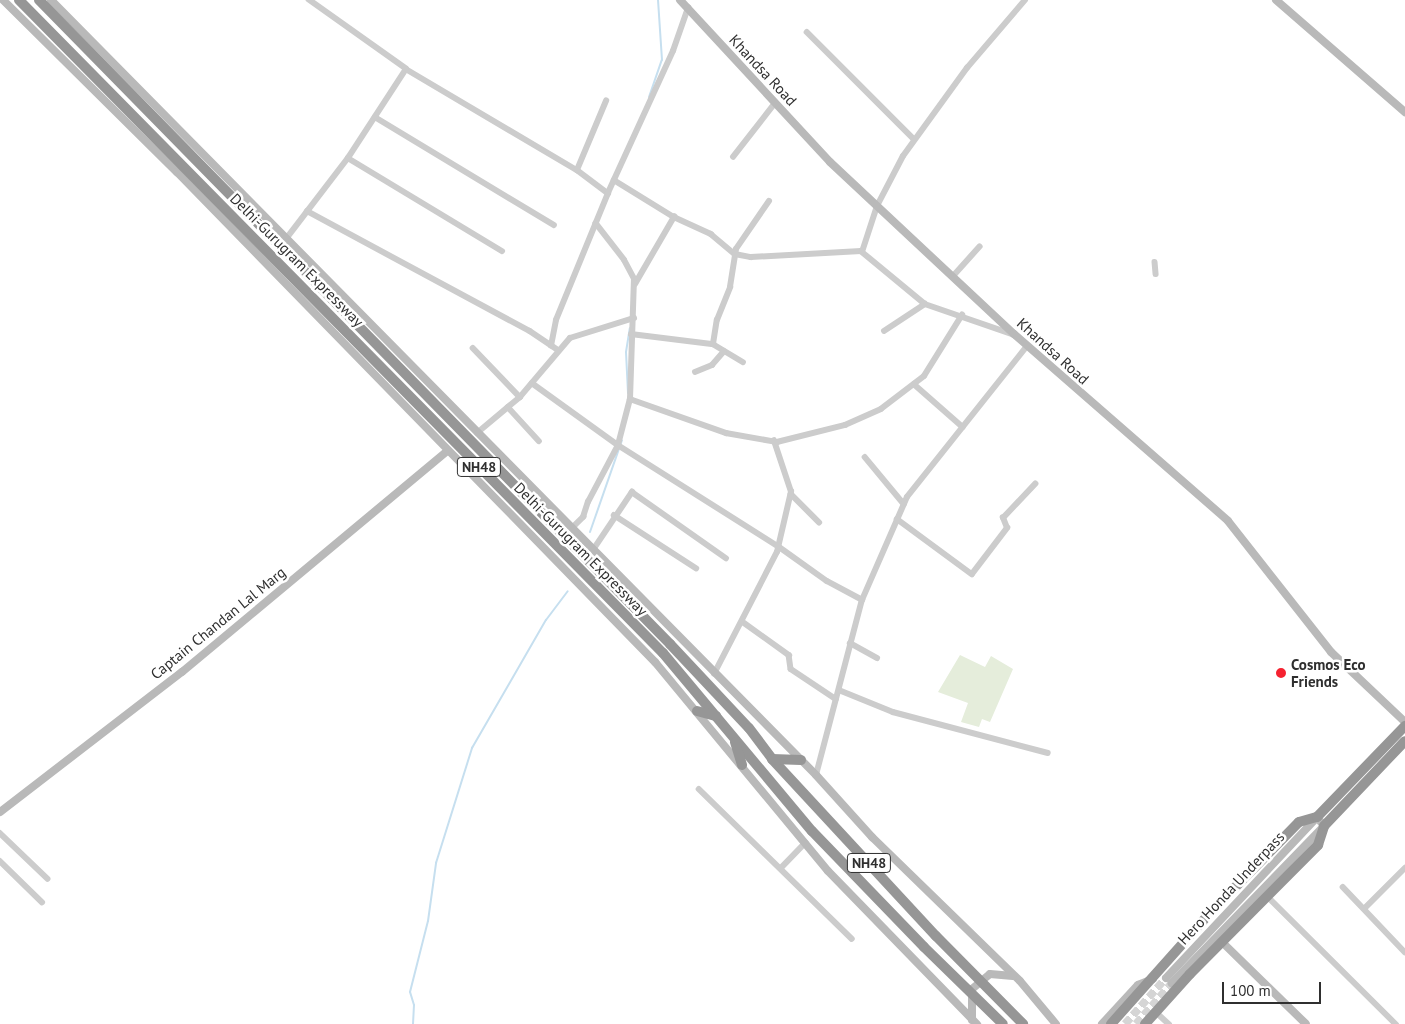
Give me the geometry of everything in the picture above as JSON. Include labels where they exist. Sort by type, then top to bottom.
[{"type":"highway","name":"Delhi-Gurugram Expressway","points":[[19,0],[663,653],[812,831],[924,947],[1002,1024]]},
{"type":"highway","name":"Delhi-Gurugram Expressway","points":[[39,0],[555,519],[742,721],[772,759],[1022,1024]]},
{"type":"highway","points":[[697,711],[716,716]]},
{"type":"highway","points":[[1111,1024],[1208,915],[1299,822],[1316,817],[1405,724]]},
{"type":"highway","points":[[734,738],[742,765]]},
{"type":"highway","points":[[1145,1024],[1222,942],[1318,845],[1324,826],[1405,741]]},
{"type":"highway","points":[[772,759],[801,760]]},
{"type":"main road","points":[[4,0],[176,172],[655,662],[742,765],[828,872],[975,1022]]},
{"type":"main road","points":[[51,0],[477,433],[555,519],[572,528],[714,674],[816,775],[872,837],[1015,977],[1054,1022],[1062,1024]]},
{"type":"main road","name":"Khandsa Road","points":[[680,0],[776,104],[877,206],[954,275],[1026,346],[1228,521],[1331,652],[1405,724]]},
{"type":"main road","points":[[1276,0],[1405,112]]},
{"type":"main road","name":"Captain Chandan Lal Marg","points":[[0,812],[182,672],[448,450]]},
{"type":"main road","points":[[1316,817],[1324,826]]},
{"type":"main road","name":"Hero Honda Underpass","points":[[1316,817],[1169,980],[1324,826]]},
{"type":"main road","points":[[1222,942],[1306,1024]]},
{"type":"main road","points":[[975,1022],[972,989],[997,972],[1015,977]]},
{"type":"main road","points":[[1102,1024],[1138,985],[1153,979]]},
{"type":"street","points":[[308,0],[406,69],[576,170],[608,193]]},
{"type":"street","points":[[862,252],[877,206],[914,140],[967,68],[1023,0]]},
{"type":"street","points":[[551,346],[556,320],[608,193],[673,51],[688,8]]},
{"type":"street","points":[[807,32],[914,140]]},
{"type":"street","points":[[286,239],[348,158],[406,69]]},
{"type":"street","points":[[576,170],[606,101]]},
{"type":"street","points":[[733,157],[776,104]]},
{"type":"street","points":[[375,117],[554,225]]},
{"type":"street","points":[[348,158],[502,250]]},
{"type":"street","points":[[614,180],[674,217],[711,234],[734,254],[751,257],[862,252],[925,304],[1014,334]]},
{"type":"street","points":[[713,344],[717,320],[730,286],[734,254],[769,201]]},
{"type":"street","points":[[307,211],[530,331],[558,350]]},
{"type":"street","points":[[634,285],[674,217]]},
{"type":"street","points":[[572,528],[583,517],[588,502],[618,445],[630,399],[634,285],[624,260],[596,224]]},
{"type":"street","points":[[954,275],[979,247]]},
{"type":"street","points":[[1155,262],[1156,274]]},
{"type":"street","points":[[884,331],[925,304]]},
{"type":"street","points":[[630,399],[726,433],[774,441],[858,420],[881,409],[924,376],[962,316]]},
{"type":"street","points":[[477,433],[520,397],[558,350],[574,335],[634,318]]},
{"type":"street","points":[[631,334],[713,344],[743,362]]},
{"type":"street","points":[[816,775],[862,600],[904,504],[919,479],[963,427],[1026,346]]},
{"type":"street","points":[[473,348],[520,397]]},
{"type":"street","points":[[694,372],[712,365],[724,351]]},
{"type":"street","points":[[532,383],[618,445],[778,546],[827,582],[862,600]]},
{"type":"street","points":[[914,384],[963,427]]},
{"type":"street","points":[[508,407],[539,441]]},
{"type":"street","points":[[774,441],[791,494],[819,522]]},
{"type":"street","points":[[865,458],[904,504]]},
{"type":"street","points":[[897,519],[972,574],[1007,528],[1003,518],[1035,484]]},
{"type":"street","points":[[593,550],[628,494],[633,492],[676,526],[726,558]]},
{"type":"street","points":[[714,674],[773,564],[791,494]]},
{"type":"street","points":[[614,515],[696,568]]},
{"type":"street","points":[[743,622],[788,655],[791,669],[836,700]]},
{"type":"street","points":[[850,643],[877,658]]},
{"type":"street","points":[[839,690],[893,712],[1048,753]]},
{"type":"street","points":[[699,789],[852,939]]},
{"type":"street","points":[[0,832],[48,879]]},
{"type":"street","points":[[781,868],[805,842]]},
{"type":"street","points":[[0,861],[42,902]]},
{"type":"street","points":[[1364,909],[1405,868]]},
{"type":"street","points":[[1343,887],[1405,952]]},
{"type":"street","points":[[1267,896],[1396,1024]]},
{"type":"street","points":[[1156,1012],[1169,1024]]},
{"type":"green space","points":[[960,655],[985,667],[991,656],[1013,669],[990,722],[982,719],[979,727],[961,722],[968,703],[938,692]]},
{"type":"waterway","points":[[649,97],[662,60],[658,0]]},
{"type":"waterway","points":[[628,393],[626,352],[630,328]]},
{"type":"waterway","points":[[590,532],[622,440]]},
{"type":"waterway","points":[[413,1024],[414,1005],[410,992],[428,921],[436,863],[472,748],[546,620],[568,591]]},
{"type":"tunnel","points":[[1125,1024],[1166,978]]},
{"type":"tunnel","points":[[1136,1024],[1172,983]]},
{"type":"place","name":"Cosmos Eco Friends","points":[[1281,673]]}]
